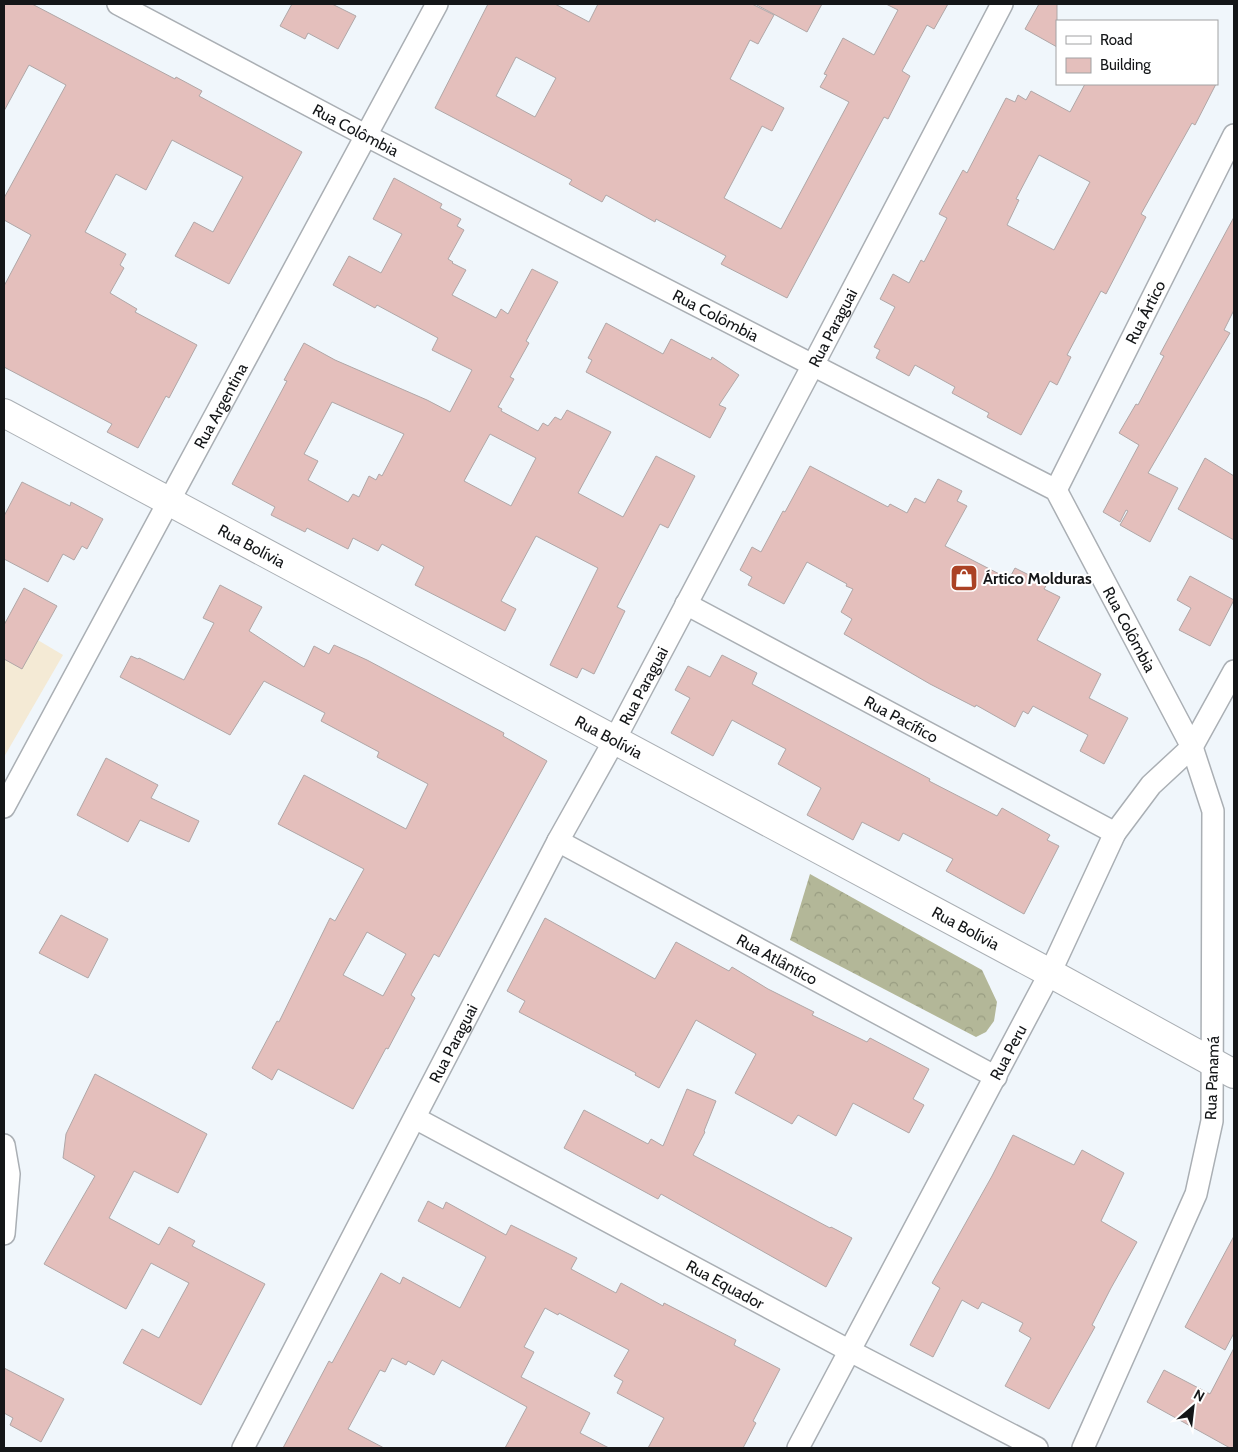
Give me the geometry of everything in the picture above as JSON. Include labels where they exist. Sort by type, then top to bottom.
[{"type":"street","name":"Rua Colômbia","points":[[118,4],[365,135],[1056,490],[1192,747]]},
{"type":"street","name":"Rua Argentina","points":[[4,807],[437,4]]},
{"type":"street","name":"Rua Paraguai","points":[[243,1448],[558,842],[614,741],[1002,4]]},
{"type":"street","name":"Rua Ártico","points":[[1056,490],[1234,135]]},
{"type":"street","name":"Rua Bolívia","points":[[4,413],[1224,1068]]},
{"type":"street","name":"Rua Pacífico","points":[[686,604],[1115,833]]},
{"type":"street","name":"Rua Peru","points":[[798,1448],[1050,973],[1115,833],[1151,785],[1192,747],[1234,671]]},
{"type":"street","name":"Rua Panamá","points":[[1083,1448],[1196,1194],[1224,1068],[1213,811],[1192,747]]},
{"type":"street","name":"Rua Atlântico","points":[[558,842],[996,1077]]},
{"type":"street","name":"Rua Equador","points":[[415,1118],[850,1351],[1037,1448]]},
{"type":"street","points":[[4,1145],[9,1174],[4,1234]]},
{"type":"shaded area","points":[[4,620],[63,655],[4,757]]},
{"type":"green space","points":[[810,874],[982,970],[997,1002],[994,1021],[986,1032],[976,1037],[790,940]]},
{"type":"building","points":[[4,4],[32,4],[175,79],[176,77],[202,91],[199,96],[302,152],[229,284],[175,256],[194,222],[213,232],[243,177],[172,140],[146,190],[116,174],[85,232],[126,254],[120,265],[124,268],[110,293],[137,309],[135,312],[197,345],[169,398],[166,396],[138,448],[107,432],[112,424],[4,367],[4,286],[31,235],[4,220],[4,198],[66,85],[29,65],[4,111]]},
{"type":"building","points":[[292,4],[332,4],[356,16],[338,49],[308,33],[305,39],[280,26]]},
{"type":"building","points":[[488,4],[555,4],[589,22],[598,4],[752,4],[774,15],[758,44],[750,40],[730,79],[784,108],[772,131],[762,126],[724,198],[781,229],[849,102],[820,87],[827,75],[824,74],[843,38],[874,55],[898,10],[886,4],[948,4],[934,29],[927,25],[902,71],[910,76],[888,119],[884,117],[787,298],[721,264],[726,256],[656,219],[655,222],[606,195],[602,202],[569,184],[572,180],[435,108]],"holes":[[[516,57],[556,78],[535,117],[496,96]]]},
{"type":"building","points":[[755,4],[822,4],[807,32]]},
{"type":"building","points":[[1039,4],[1057,4],[1056,46],[1025,29]]},
{"type":"building","points":[[1084,85],[1215,85],[1195,125],[1192,123],[1141,214],[1146,217],[1106,294],[1101,291],[1067,355],[1071,357],[1057,385],[1050,381],[1021,435],[987,417],[989,413],[952,393],[955,387],[915,365],[909,376],[876,358],[880,350],[874,347],[895,307],[880,299],[893,274],[909,283],[921,260],[924,262],[947,218],[939,214],[963,170],[967,173],[1006,98],[1015,102],[1018,95],[1026,100],[1031,91],[1070,112]],"holes":[[[1039,155],[1090,182],[1054,250],[1007,225],[1019,200],[1016,199]]]},
{"type":"building","points":[[394,178],[442,204],[440,208],[461,219],[457,226],[464,230],[448,259],[466,270],[452,295],[496,318],[501,309],[508,314],[532,269],[558,282],[526,341],[529,343],[510,377],[514,379],[498,407],[502,409],[501,411],[538,431],[543,423],[548,426],[555,417],[561,420],[567,410],[611,432],[578,493],[623,517],[656,456],[695,476],[668,528],[660,524],[617,607],[625,611],[594,674],[582,668],[577,678],[550,665],[598,568],[536,536],[501,601],[516,609],[505,631],[415,585],[424,567],[382,544],[378,551],[353,538],[348,549],[307,528],[305,532],[271,515],[275,507],[232,484],[287,381],[284,380],[304,343],[335,360],[450,412],[472,370],[432,350],[438,338],[377,305],[375,308],[333,285],[349,256],[381,273],[402,234],[373,219]],"holes":[[[332,402],[404,434],[382,476],[379,474],[376,480],[369,476],[359,497],[353,494],[348,502],[308,480],[318,461],[304,454]],[[490,434],[536,458],[511,506],[464,481]]]},
{"type":"building","points":[[1234,217],[1234,310],[1224,330],[1230,333],[1148,473],[1178,488],[1150,542],[1120,525],[1128,511],[1126,510],[1120,522],[1103,512],[1139,445],[1119,433],[1136,404],[1138,405],[1164,356],[1160,354]]},
{"type":"building","points":[[606,323],[663,354],[671,339],[711,360],[712,357],[739,375],[719,405],[726,408],[710,438],[586,372],[592,360],[588,358]]},
{"type":"building","points":[[1205,458],[1234,476],[1234,540],[1178,509]]},
{"type":"building","points":[[810,466],[888,507],[890,504],[907,513],[915,498],[925,503],[938,479],[962,491],[957,501],[967,506],[945,546],[1009,579],[1015,568],[1047,584],[1044,589],[1060,597],[1037,640],[1101,674],[1089,698],[1128,718],[1104,764],[1080,751],[1088,735],[1033,706],[1028,714],[1023,711],[1015,727],[976,705],[975,707],[930,684],[844,634],[852,619],[841,612],[853,589],[807,562],[784,604],[748,585],[752,577],[740,570],[752,547],[761,552]]},
{"type":"building","points":[[22,482],[70,506],[71,502],[103,519],[87,549],[82,546],[74,560],[63,554],[48,582],[4,559],[4,516]]},
{"type":"building","points":[[1190,576],[1234,600],[1210,646],[1179,630],[1191,608],[1177,600]]},
{"type":"building","points":[[220,585],[262,607],[249,631],[304,667],[314,646],[329,654],[334,645],[367,660],[504,733],[503,736],[547,761],[439,957],[434,954],[411,995],[415,998],[353,1109],[278,1069],[272,1080],[252,1068],[277,1021],[279,1022],[330,918],[335,921],[364,869],[278,824],[304,775],[406,829],[428,784],[377,757],[379,752],[321,721],[325,713],[264,681],[230,735],[120,677],[131,656],[184,680],[214,623],[203,618]],"holes":[[[367,932],[406,954],[383,996],[343,975]]]},
{"type":"building","points":[[24,588],[57,606],[22,669],[4,659],[4,625]]},
{"type":"building","points":[[722,655],[757,673],[752,684],[997,816],[1002,808],[1050,835],[1047,840],[1059,846],[1024,914],[946,871],[953,859],[903,833],[899,841],[862,822],[853,840],[807,815],[821,788],[778,764],[786,749],[732,720],[713,756],[671,733],[690,698],[675,690],[688,666],[710,677]]},
{"type":"building","points":[[106,758],[158,785],[151,798],[199,821],[189,842],[140,820],[128,842],[77,815]]},
{"type":"building","points":[[61,915],[108,939],[88,978],[39,953]]},
{"type":"building","points":[[545,918],[655,979],[676,942],[729,971],[732,967],[768,989],[814,1012],[812,1015],[867,1042],[870,1038],[929,1069],[913,1099],[924,1105],[909,1133],[853,1103],[836,1136],[798,1115],[792,1124],[735,1093],[756,1054],[696,1020],[659,1088],[635,1075],[636,1073],[519,1012],[525,1001],[507,991]]},
{"type":"building","points":[[95,1074],[207,1134],[178,1193],[134,1171],[109,1218],[159,1245],[169,1227],[195,1241],[192,1246],[265,1284],[201,1405],[123,1363],[142,1329],[159,1338],[189,1283],[151,1263],[126,1309],[44,1264],[95,1176],[63,1158],[66,1134]]},
{"type":"building","points":[[687,1089],[716,1101],[705,1132],[693,1155],[852,1238],[826,1287],[661,1194],[658,1199],[564,1148],[584,1110],[648,1144],[651,1139],[663,1146]]},
{"type":"building","points":[[1013,1135],[1074,1165],[1082,1150],[1124,1173],[1101,1221],[1137,1242],[1092,1325],[1095,1327],[1049,1409],[1005,1386],[1031,1338],[1019,1331],[1023,1323],[982,1302],[978,1309],[962,1300],[933,1357],[910,1345],[940,1288],[932,1283]]},
{"type":"building","points":[[428,1201],[443,1209],[446,1202],[506,1235],[511,1225],[577,1258],[571,1269],[616,1293],[621,1283],[663,1306],[664,1303],[736,1340],[734,1345],[780,1369],[753,1421],[756,1423],[743,1448],[648,1448],[664,1418],[617,1393],[623,1381],[614,1376],[629,1350],[559,1313],[558,1315],[545,1308],[524,1347],[534,1352],[521,1377],[590,1413],[580,1433],[609,1448],[505,1448],[527,1407],[442,1360],[434,1375],[408,1361],[406,1365],[392,1358],[385,1372],[380,1370],[348,1429],[384,1448],[283,1448],[329,1361],[332,1363],[381,1273],[400,1284],[403,1277],[460,1308],[486,1257],[418,1221]]},
{"type":"building","points":[[1234,1236],[1234,1333],[1225,1350],[1185,1327]]},
{"type":"building","points":[[1234,1348],[1234,1448],[1230,1448],[1147,1402],[1164,1370],[1210,1394]]},
{"type":"building","points":[[4,1368],[64,1399],[41,1442],[10,1425],[13,1418],[4,1413]]},
{"type":"place","name":"Ártico Molduras","points":[[964,578]]}]
